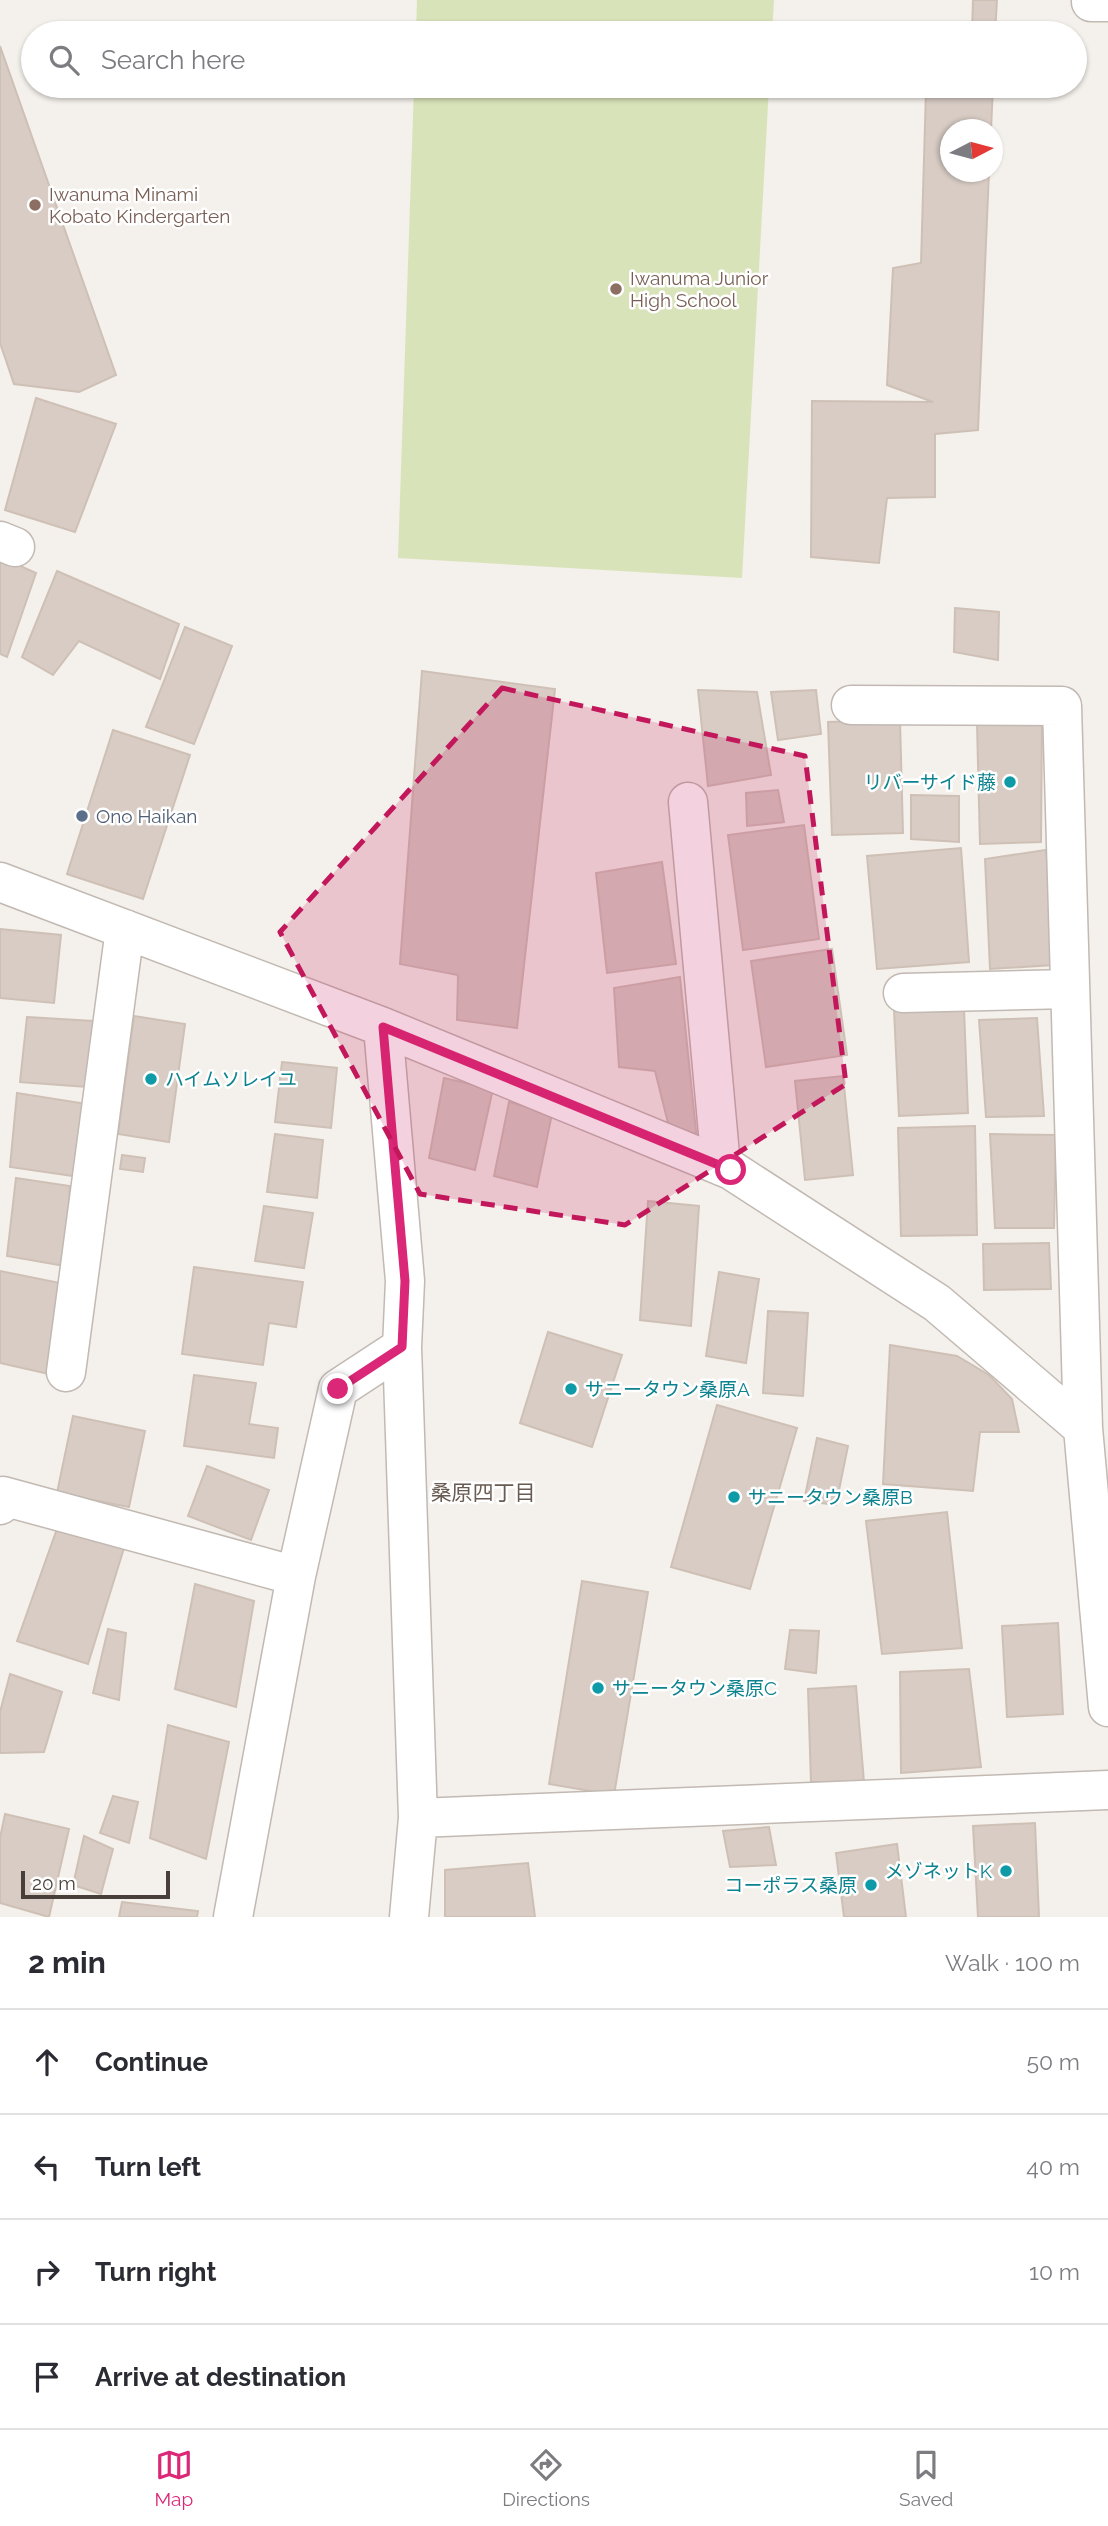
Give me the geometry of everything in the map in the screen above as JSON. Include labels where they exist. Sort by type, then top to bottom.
[{"type":"street","points":[[852,705],[1062,706],[1083,1428],[1108,1707]]},
{"type":"street","points":[[688,802],[721,1166]]},
{"type":"street","points":[[0,882],[383,1027],[721,1166],[937,1303],[1083,1428]]},
{"type":"street","points":[[65,1372],[125,929]]},
{"type":"street","points":[[903,993],[1070,989]]},
{"type":"street","points":[[383,1027],[405,1281],[402,1347],[418,1818],[409,1917]]},
{"type":"street","points":[[233,1917],[296,1576],[338,1389],[402,1347]]},
{"type":"street","points":[[0,1505],[3,1496],[296,1576]]},
{"type":"street","points":[[418,1818],[1108,1790]]},
{"type":"highlighted area","points":[[502,688],[805,756],[846,1084],[625,1225],[420,1194],[280,932]]},
{"type":"green space","points":[[417,0],[774,0],[773,21],[416,21]]},
{"type":"green space","points":[[414,98],[768,98],[742,578],[398,558]]},
{"type":"building","points":[[973,0],[997,0],[996,21],[972,21]]},
{"type":"building","name":"Iwanuma Minami Kobato Kindergarten","points":[[0,46],[116,375],[79,392],[14,384],[0,343]]},
{"type":"building","points":[[926,98],[992,98],[992,119],[940,119],[940,182],[989,182],[978,430],[935,434],[935,497],[887,498],[879,563],[811,557],[812,401],[933,402],[887,385],[893,268],[921,263]]},
{"type":"building","points":[[36,398],[116,424],[75,532],[5,510]]},
{"type":"building","points":[[0,557],[36,573],[7,657],[0,654]]},
{"type":"building","points":[[57,571],[179,624],[160,679],[79,641],[53,675],[22,657]]},
{"type":"building","points":[[955,608],[999,612],[998,660],[954,652]]},
{"type":"building","points":[[185,627],[232,646],[194,744],[146,727]]},
{"type":"building","points":[[422,671],[555,689],[517,1028],[457,1020],[458,975],[400,964]]},
{"type":"building","points":[[698,690],[757,692],[771,775],[708,786]]},
{"type":"building","points":[[816,690],[821,734],[778,740],[771,692]]},
{"type":"building","points":[[900,720],[903,833],[832,835],[828,722]]},
{"type":"building","name":"リバーサイド藤","points":[[1042,722],[1041,842],[980,844],[977,723]]},
{"type":"building","points":[[113,730],[190,755],[143,899],[67,874]]},
{"type":"building","points":[[778,790],[784,822],[747,826],[746,793]]},
{"type":"building","points":[[911,795],[959,796],[959,842],[911,839]]},
{"type":"building","points":[[804,825],[819,939],[743,950],[728,835]]},
{"type":"building","points":[[961,848],[969,962],[877,969],[867,856]]},
{"type":"building","points":[[1046,850],[1054,965],[990,969],[985,859]]},
{"type":"building","points":[[662,862],[676,964],[607,973],[596,873]]},
{"type":"building","points":[[0,929],[61,935],[54,1003],[0,998]]},
{"type":"building","points":[[832,949],[847,1055],[766,1067],[751,961]]},
{"type":"building","points":[[680,977],[697,1140],[670,1131],[655,1071],[619,1067],[614,988]]},
{"type":"building","points":[[964,1008],[968,1113],[899,1116],[894,1010]]},
{"type":"building","name":"ハイムソレイユ","points":[[134,1016],[185,1024],[169,1142],[118,1134]]},
{"type":"building","points":[[27,1017],[93,1021],[87,1087],[20,1082]]},
{"type":"building","points":[[1037,1018],[1044,1116],[986,1117],[979,1020]]},
{"type":"building","points":[[282,1062],[337,1068],[331,1128],[275,1122]]},
{"type":"building","points":[[843,1076],[853,1175],[805,1180],[795,1081]]},
{"type":"building","points":[[444,1078],[493,1089],[475,1170],[429,1158]]},
{"type":"building","points":[[17,1093],[87,1104],[80,1177],[10,1167]]},
{"type":"building","points":[[509,1102],[552,1114],[537,1187],[494,1176]]},
{"type":"building","points":[[975,1126],[977,1235],[901,1236],[898,1128]]},
{"type":"building","points":[[275,1134],[323,1140],[317,1198],[267,1192]]},
{"type":"building","points":[[990,1134],[1056,1135],[1054,1228],[995,1228]]},
{"type":"building","points":[[122,1155],[145,1158],[143,1172],[120,1169]]},
{"type":"building","points":[[16,1178],[70,1186],[65,1266],[7,1256]]},
{"type":"building","points":[[648,1201],[699,1206],[691,1326],[640,1320]]},
{"type":"building","points":[[264,1206],[313,1213],[304,1268],[255,1261]]},
{"type":"building","points":[[1049,1243],[1051,1289],[984,1290],[983,1244]]},
{"type":"building","points":[[194,1267],[303,1282],[296,1327],[269,1323],[263,1365],[182,1354]]},
{"type":"building","points":[[0,1271],[60,1283],[49,1374],[0,1363]]},
{"type":"building","points":[[719,1272],[759,1279],[746,1363],[706,1356]]},
{"type":"building","points":[[768,1311],[808,1313],[803,1396],[763,1393]]},
{"type":"building","name":"サニータウン桑原A","points":[[548,1332],[622,1355],[592,1447],[520,1423]]},
{"type":"building","points":[[890,1345],[957,1356],[989,1375],[1012,1399],[1019,1432],[980,1432],[973,1491],[883,1484]]},
{"type":"building","points":[[194,1375],[256,1383],[249,1424],[278,1428],[274,1458],[184,1446]]},
{"type":"building","name":"サニータウン桑原B","points":[[717,1405],[797,1428],[750,1589],[671,1567]]},
{"type":"building","points":[[73,1416],[145,1431],[129,1507],[57,1493]]},
{"type":"building","points":[[817,1438],[848,1446],[836,1505],[804,1501]]},
{"type":"building","points":[[207,1466],[269,1490],[251,1540],[188,1516]]},
{"type":"building","points":[[947,1512],[962,1648],[882,1654],[866,1521]]},
{"type":"building","points":[[58,1526],[125,1545],[88,1664],[17,1641]]},
{"type":"building","name":"サニータウン桑原C","points":[[582,1581],[648,1592],[614,1795],[549,1784]]},
{"type":"building","points":[[195,1584],[254,1601],[236,1707],[175,1689]]},
{"type":"building","points":[[1058,1623],[1063,1714],[1007,1717],[1002,1626]]},
{"type":"building","points":[[108,1629],[126,1633],[119,1700],[93,1693]]},
{"type":"building","points":[[790,1630],[819,1631],[816,1673],[785,1669]]},
{"type":"building","points":[[969,1669],[981,1767],[901,1773],[900,1672]]},
{"type":"building","points":[[10,1674],[62,1692],[44,1752],[0,1753],[0,1712]]},
{"type":"building","points":[[856,1686],[864,1782],[811,1782],[808,1689]]},
{"type":"building","points":[[168,1725],[229,1742],[206,1859],[150,1838]]},
{"type":"building","points":[[113,1796],[138,1802],[129,1843],[100,1833]]},
{"type":"building","points":[[5,1814],[69,1829],[49,1917],[0,1903],[0,1838]]},
{"type":"building","name":"メゾネットK","points":[[1035,1823],[1039,1917],[978,1917],[973,1826]]},
{"type":"building","points":[[769,1827],[776,1865],[730,1867],[723,1831]]},
{"type":"building","points":[[84,1836],[113,1849],[101,1894],[73,1885]]},
{"type":"building","name":"コーポラス桑原","points":[[897,1844],[906,1917],[844,1917],[836,1853]]},
{"type":"building","points":[[528,1863],[535,1917],[445,1917],[445,1870]]},
{"type":"building","points":[[122,1902],[198,1911],[197,1917],[119,1917]]},
{"type":"place","name":"Iwanuma Minami Kobato Kindergarten","points":[[35,205]]},
{"type":"place","name":"Iwanuma Junior High School","points":[[616,289]]},
{"type":"place","name":"リバーサイド藤","points":[[1010,782]]},
{"type":"place","name":"Ono Haikan","points":[[82,816]]},
{"type":"place","name":"ハイムソレイユ","points":[[151,1079]]},
{"type":"place","name":"サニータウン桑原A","points":[[571,1389]]},
{"type":"place","name":"サニータウン桑原B","points":[[734,1497]]},
{"type":"place","name":"サニータウン桑原C","points":[[598,1688]]},
{"type":"place","name":"メゾネットK","points":[[1006,1871]]},
{"type":"place","name":"コーポラス桑原","points":[[871,1885]]},
{"type":"district","name":"桑原四丁目","points":[[483,1493]]},
{"type":"route","points":[[338,1389],[402,1347],[405,1281],[383,1027],[731,1170]]}]
